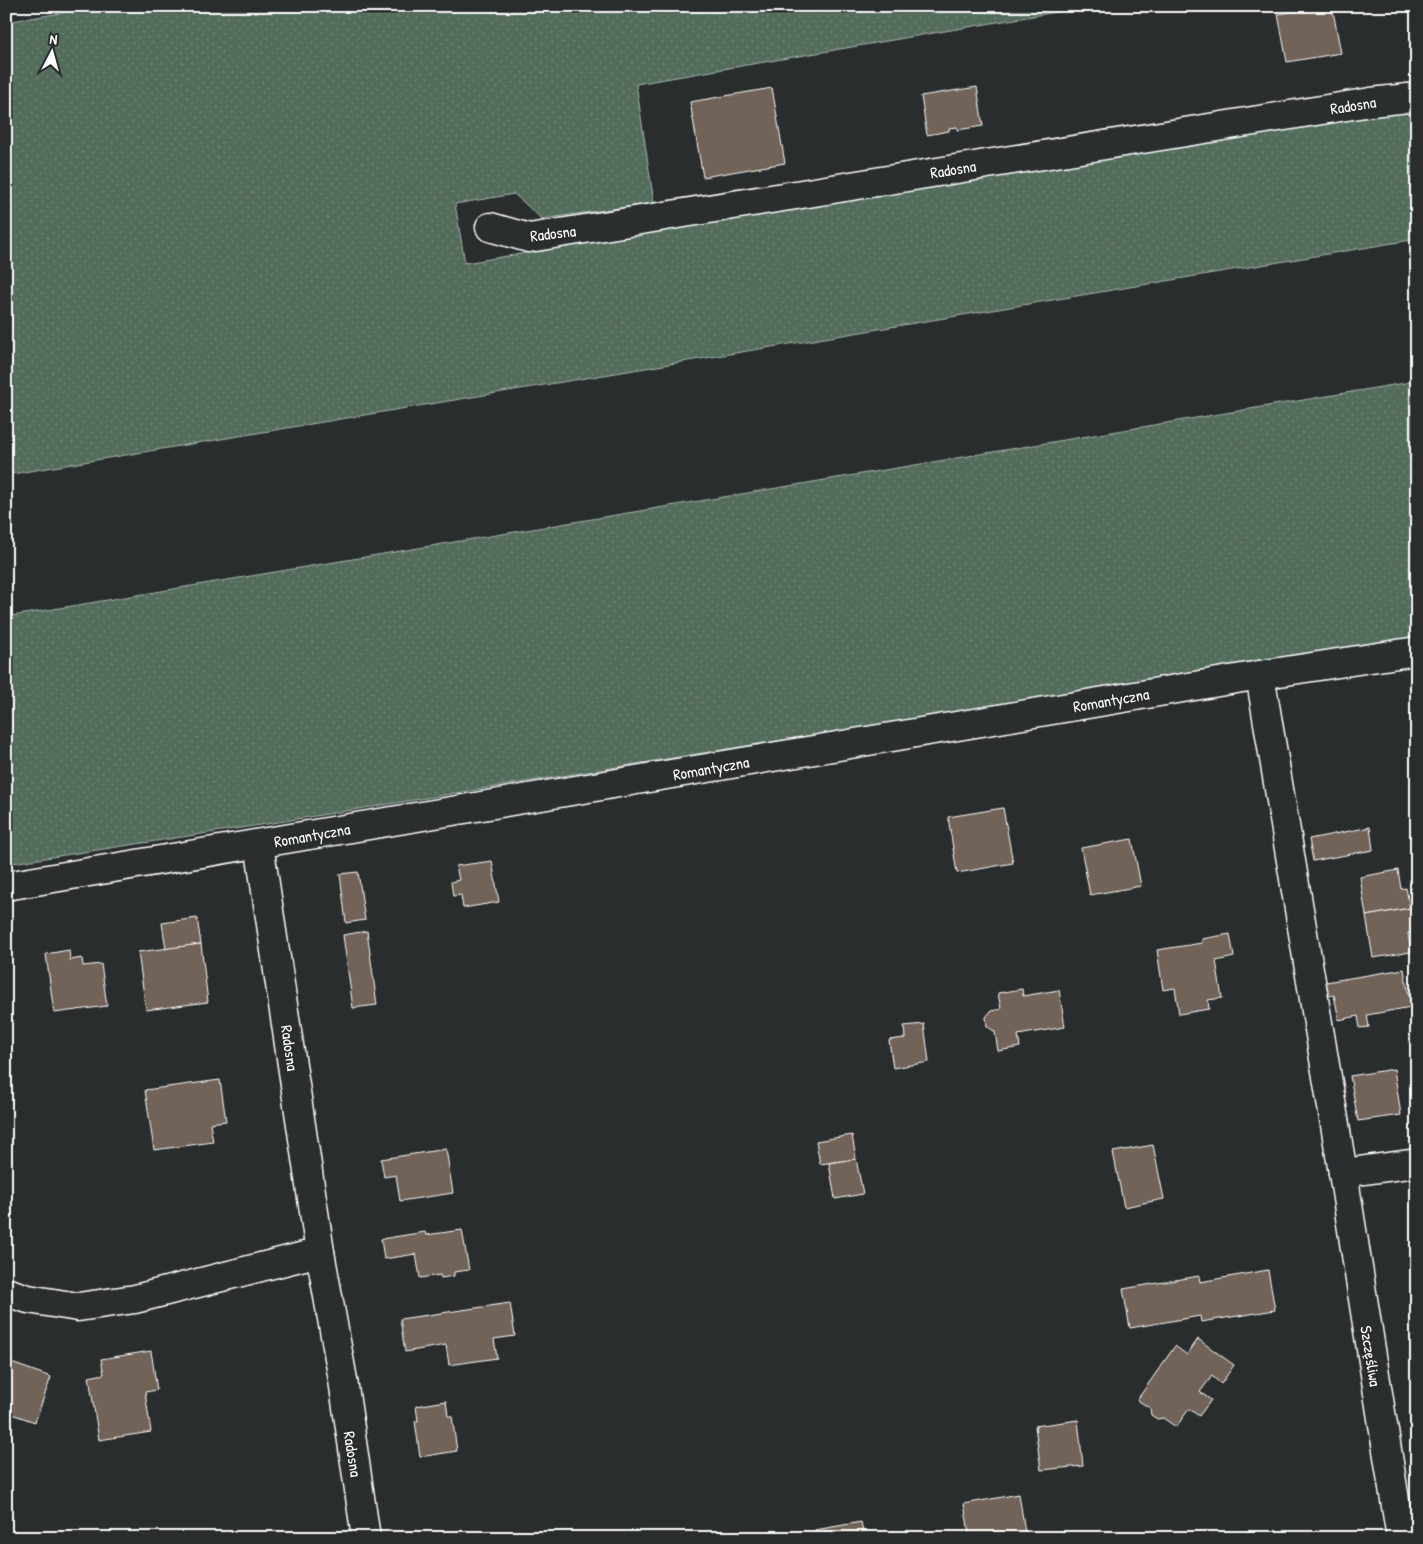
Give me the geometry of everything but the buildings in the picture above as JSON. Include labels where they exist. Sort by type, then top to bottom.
[{"type":"street","name":"Radosna","points":[[490,228],[529,238],[1371,102],[1417,97]]},
{"type":"street","name":"Romantyczna","points":[[6,886],[1260,675],[1417,651]]},
{"type":"street","name":"Szczęśliwa","points":[[1260,675],[1343,1173],[1401,1538]]},
{"type":"street","name":"Radosna","points":[[259,844],[320,1252],[343,1380],[366,1538]]},
{"type":"street","points":[[1343,1173],[1417,1163]]},
{"type":"street","points":[[6,1292],[28,1299],[78,1307],[135,1299],[320,1252]]},
{"type":"green space","points":[[103,6],[1091,6],[636,84],[654,203],[542,219],[514,194],[455,204],[465,263],[1369,115],[1417,111],[1417,239],[6,475],[6,22]]},
{"type":"green space","points":[[1417,381],[1417,637],[260,825],[6,864],[6,617]]}]
